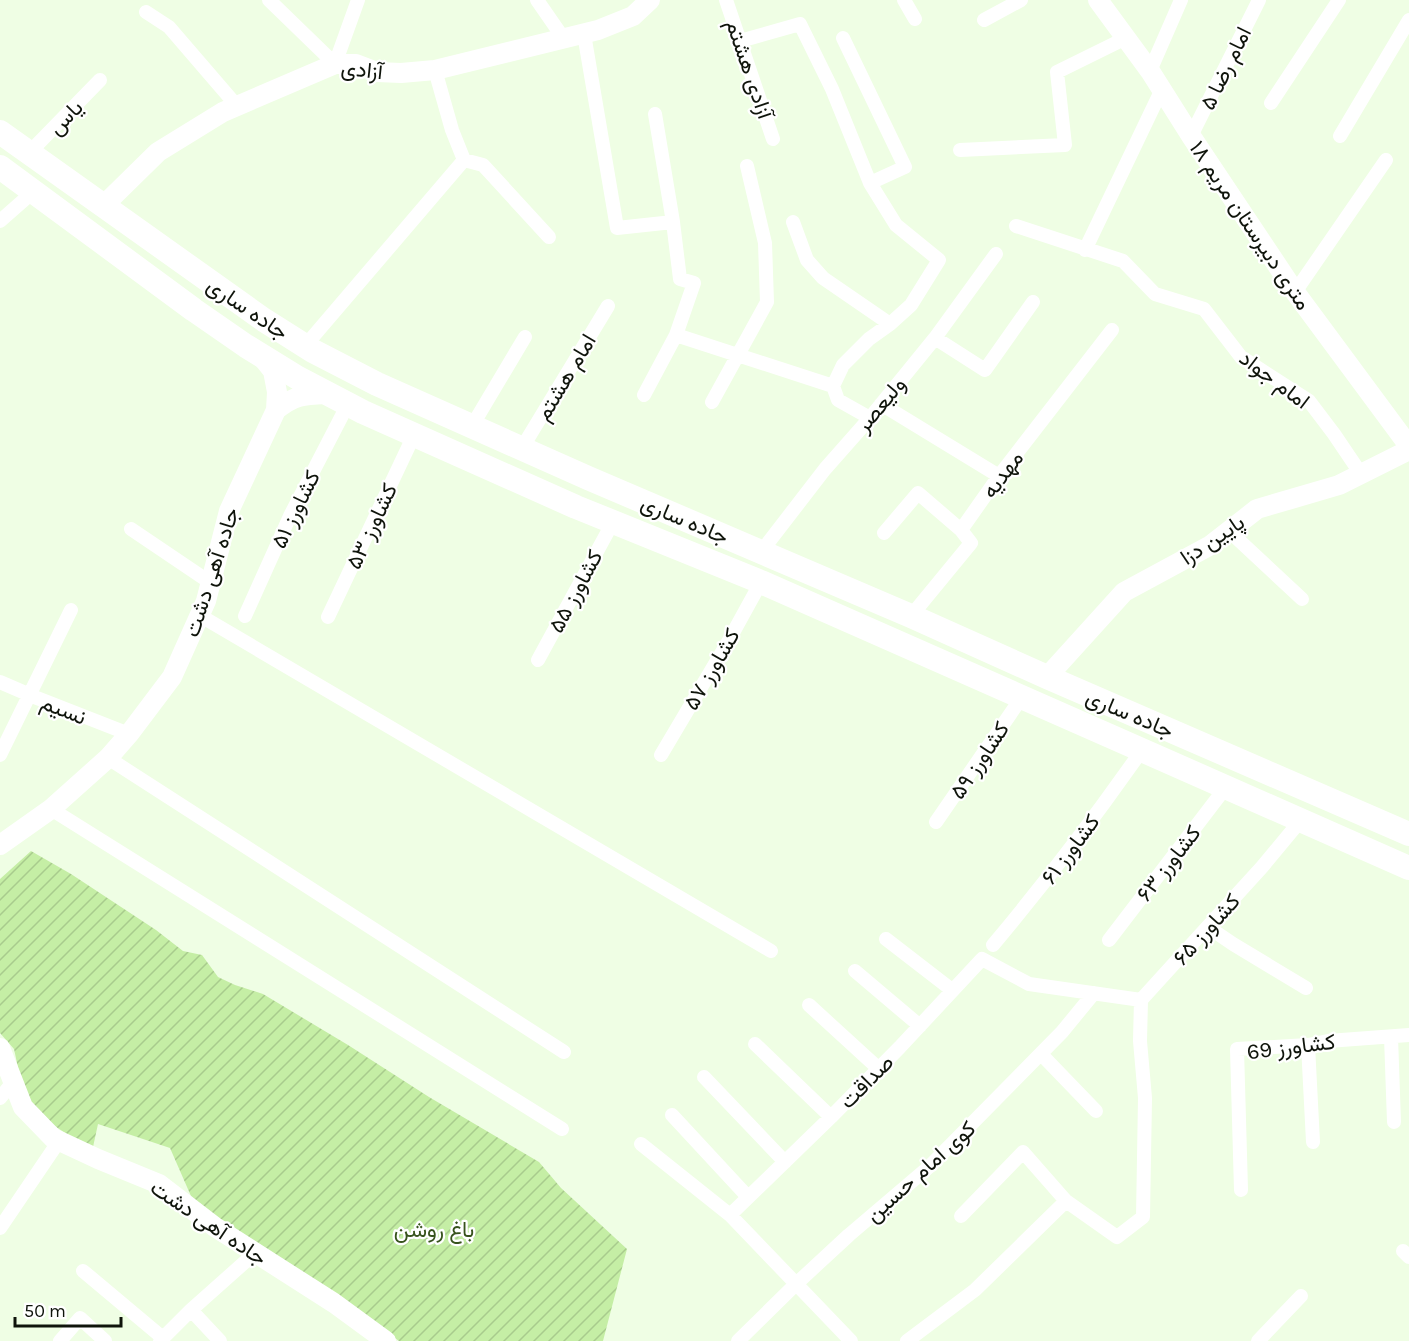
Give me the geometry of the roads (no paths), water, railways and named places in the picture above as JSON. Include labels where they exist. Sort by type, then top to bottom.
[{"type":"highway","name":"جاده ساری","points":[[0,132],[264,320],[305,346],[377,384],[1409,834]]},
{"type":"highway","name":"جاده ساری","points":[[0,167],[194,310],[261,356],[338,399],[576,507],[760,582],[1409,868]]},
{"type":"street","points":[[269,0],[334,64],[358,0]]},
{"type":"street","points":[[537,0],[564,39]]},
{"type":"street","name":"آزادی","points":[[103,206],[158,152],[222,112],[334,64],[356,64],[377,72],[435,70],[598,30],[633,16],[650,0]]},
{"type":"street","name":"آزادی هشتم","points":[[726,0],[773,139]]},
{"type":"street","points":[[904,0],[915,19]]},
{"type":"street","points":[[984,20],[1021,0]]},
{"type":"street","name":"۱۸ متری دبیرستان مریم","points":[[1098,0],[1150,71],[1295,292],[1409,448]]},
{"type":"street","points":[[1150,71],[1181,0]]},
{"type":"street","name":"امام رضا ۵","points":[[1191,136],[1258,0]]},
{"type":"street","points":[[1271,104],[1339,0]]},
{"type":"street","points":[[146,12],[169,27],[237,106]]},
{"type":"street","points":[[1340,136],[1409,20]]},
{"type":"street","points":[[740,41],[800,24],[832,89],[870,183],[896,225],[939,260],[911,305],[869,339],[843,365],[833,386],[838,400],[870,418]]},
{"type":"street","points":[[584,34],[617,228],[673,222]]},
{"type":"street","points":[[843,38],[905,167],[870,183]]},
{"type":"street","points":[[960,150],[1065,145],[1057,72],[1126,38]]},
{"type":"street","points":[[435,70],[452,130],[464,160]]},
{"type":"street","name":"یاس","points":[[29,153],[100,80]]},
{"type":"street","points":[[1085,250],[1162,89]]},
{"type":"street","points":[[644,395],[676,335],[694,283],[680,279],[655,114]]},
{"type":"street","points":[[464,160],[483,165],[549,237]]},
{"type":"street","points":[[305,346],[464,160]]},
{"type":"street","points":[[1295,292],[1386,160]]},
{"type":"street","points":[[712,402],[767,302],[765,243],[747,166]]},
{"type":"street","points":[[0,221],[33,192]]},
{"type":"street","points":[[793,222],[807,260],[823,278],[890,324]]},
{"type":"street","name":"امام جواد","points":[[1016,226],[1123,261],[1155,294],[1204,309],[1241,357],[1309,401],[1361,474]]},
{"type":"street","name":"ولیعصر","points":[[761,552],[825,469],[935,338],[996,254]]},
{"type":"street","points":[[935,338],[985,370],[1033,302]]},
{"type":"street","name":"امام هشتم","points":[[522,448],[608,306]]},
{"type":"street","name":"مهدیه","points":[[961,530],[1112,330]]},
{"type":"street","points":[[676,335],[833,386]]},
{"type":"street","points":[[472,426],[525,337]]},
{"type":"street","points":[[261,356],[273,371],[277,392],[276,410]]},
{"type":"street","points":[[276,410],[290,399],[309,395],[338,399]]},
{"type":"street","name":"کشاورز ۵۱","points":[[245,616],[290,516],[338,399]]},
{"type":"street","points":[[881,404],[999,477]]},
{"type":"street","name":"جاده آهی دشت","points":[[0,845],[51,809],[108,758],[172,677],[206,601],[229,511],[276,410]]},
{"type":"street","name":"کشاورز ۵۳","points":[[328,617],[414,435]]},
{"type":"street","name":"پایین دزا","points":[[1047,677],[1124,592],[1211,545],[1257,509],[1339,485],[1409,448]]},
{"type":"street","points":[[884,533],[918,493],[961,530],[971,543],[911,616]]},
{"type":"street","name":"کشاورز ۵۵","points":[[538,660],[613,522]]},
{"type":"street","points":[[131,529],[211,583]]},
{"type":"street","points":[[1229,531],[1302,599]]},
{"type":"street","name":"کشاورز ۵۷","points":[[661,755],[728,642],[760,582]]},
{"type":"street","points":[[0,755],[71,610]]},
{"type":"street","points":[[199,615],[771,951]]},
{"type":"street","name":"نسیم","points":[[0,682],[129,734]]},
{"type":"street","name":"کشاورز ۵۹","points":[[936,822],[1022,697]]},
{"type":"street","name":"کشاورز ۶۱","points":[[993,945],[1034,897],[1142,750]]},
{"type":"street","points":[[108,758],[564,1052]]},
{"type":"street","name":"کشاورز ۶۳","points":[[1109,940],[1226,787]]},
{"type":"street","points":[[51,809],[562,1129]]},
{"type":"street","name":"کشاورز ۶۵","points":[[1142,1000],[1301,820]]},
{"type":"street","points":[[1208,927],[1306,988]]},
{"type":"street","points":[[886,939],[952,990]]},
{"type":"street","name":"صداقت","points":[[730,1215],[879,1069],[982,960],[1029,984],[1094,993]]},
{"type":"street","points":[[855,971],[920,1026]]},
{"type":"street","points":[[961,1216],[1023,1152],[1066,1201],[1117,1237],[1143,1217],[1145,1098],[1140,1041],[1142,1000],[1094,993]]},
{"type":"street","name":"کوی امام حسین","points":[[738,1341],[849,1235],[930,1166],[1062,1032],[1094,993]]},
{"type":"street","points":[[809,1005],[879,1069]]},
{"type":"street","name":"کشاورز 69","points":[[1241,1190],[1237,1049],[1409,1035]]},
{"type":"street","points":[[1391,1037],[1394,1122]]},
{"type":"street","points":[[756,1044],[831,1117]]},
{"type":"street","points":[[1308,1045],[1313,1142]]},
{"type":"street","name":"جاده آهی دشت","points":[[0,1048],[23,1107],[52,1138],[98,1160],[159,1184],[216,1227],[386,1341]]},
{"type":"street","points":[[1041,1054],[1096,1110]]},
{"type":"street","points":[[704,1077],[785,1162]]},
{"type":"street","points":[[0,1098],[13,1082]]},
{"type":"street","points":[[672,1115],[748,1197]]},
{"type":"street","points":[[0,1228],[60,1141]]},
{"type":"street","points":[[641,1144],[730,1215],[851,1341]]},
{"type":"street","points":[[907,1341],[975,1290],[1066,1201]]},
{"type":"street","points":[[83,1271],[162,1339],[255,1253]]},
{"type":"street","points":[[1258,1341],[1301,1296]]},
{"type":"street","points":[[191,1310],[220,1341]]},
{"type":"street","points":[[60,1341],[80,1318],[105,1341]]},
{"type":"park label","name":"باغ روشن","points":[[434,1229]]}]
